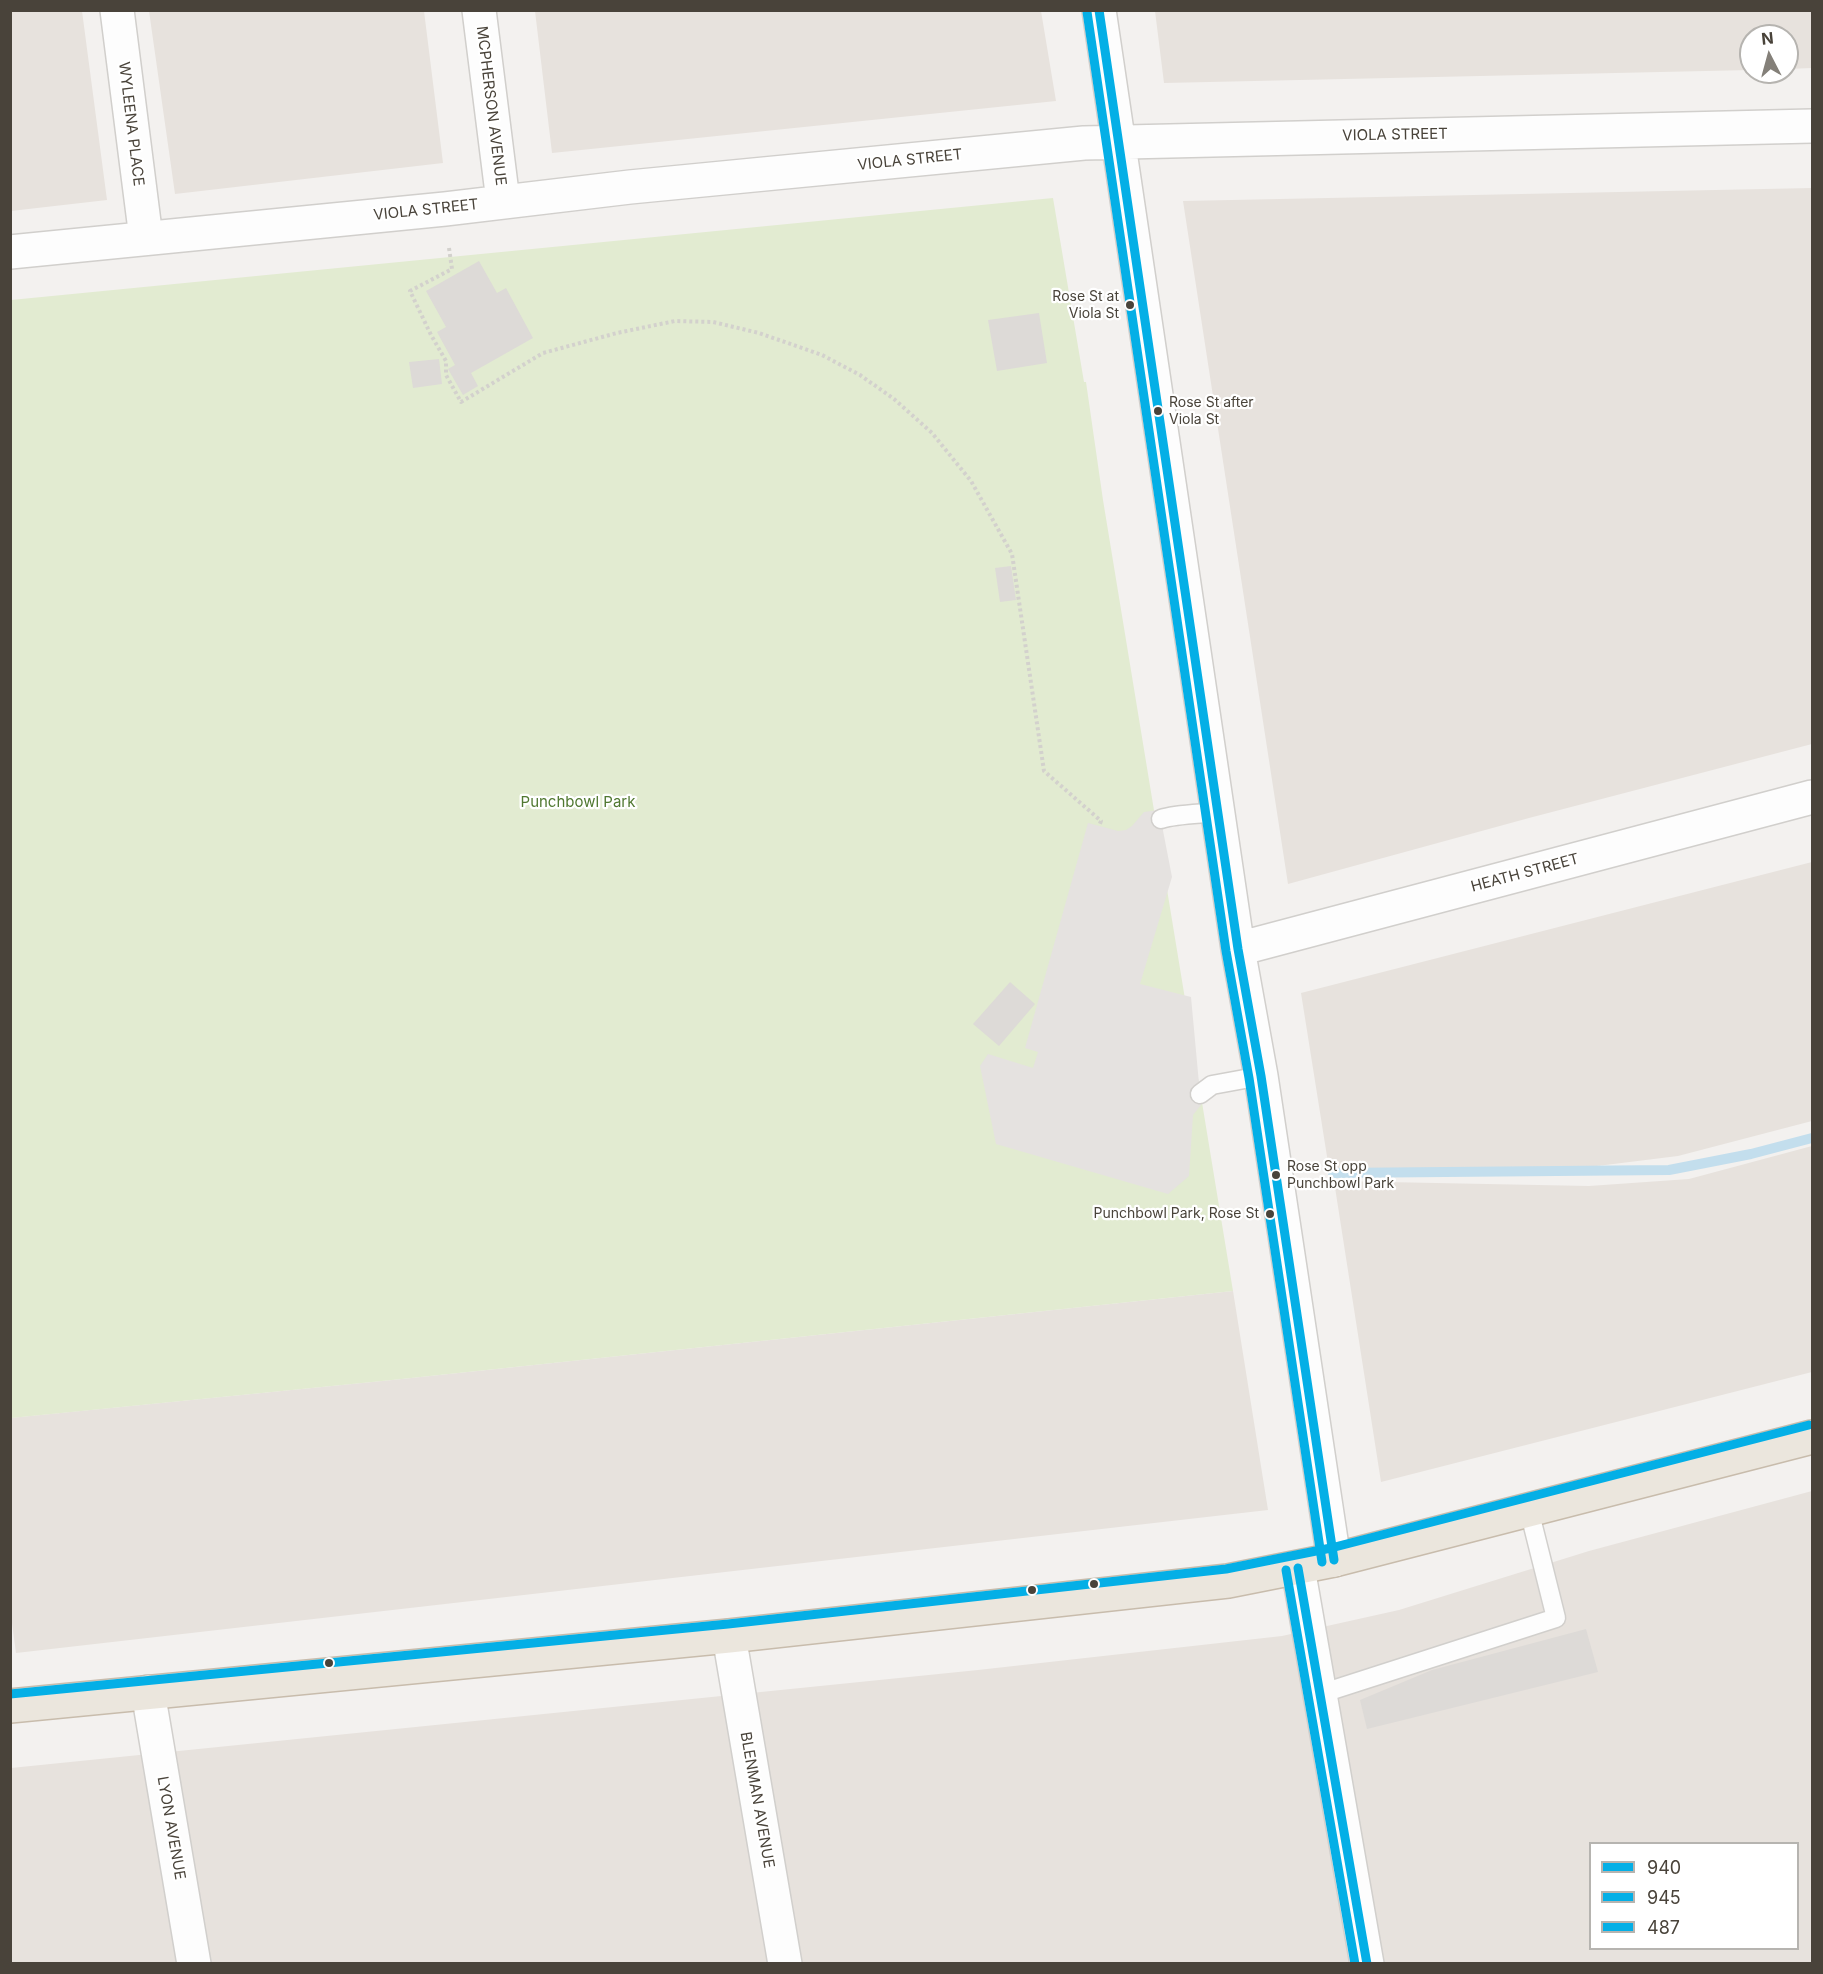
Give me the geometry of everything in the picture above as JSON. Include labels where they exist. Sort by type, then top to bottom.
[{"type":"highway","points":[[10,1706],[729,1636],[1228,1581],[1334,1560],[1812,1437]]},
{"type":"street","name":"WYLEENA PLACE","points":[[117,10],[146,238]]},
{"type":"street","name":"MCPHERSON AVENUE","points":[[479,10],[503,201]]},
{"type":"street","points":[[1099,10],[1238,949],[1261,1076],[1334,1560]]},
{"type":"street","name":"VIOLA STREET","points":[[10,252],[1084,143],[1812,126]]},
{"type":"street","name":"HEATH STREET","points":[[1238,949],[1812,797]]},
{"type":"street","points":[[1299,1568],[1367,1964]]},
{"type":"street","name":"BLENMAN AVENUE","points":[[729,1636],[785,1964]]},
{"type":"street","name":"LYON AVENUE","points":[[148,1692],[194,1964]]},
{"type":"lane","points":[[1161,819],[1170,816],[1218,812]]},
{"type":"lane","points":[[1200,1094],[1212,1085],[1261,1076]]},
{"type":"lane","points":[[1320,1694],[1556,1618],[1529,1510]]},
{"type":"path","points":[[449,248],[452,269],[410,291],[446,361],[446,375],[461,402],[543,353],[617,333],[675,321],[724,324],[759,333],[822,355],[860,375],[902,406],[932,434],[971,481],[1012,554],[1044,771],[1101,821],[1099,826]]},
{"type":"shaded area","points":[[10,11],[82,11],[107,200],[11,211]]},
{"type":"shaded area","points":[[149,11],[424,11],[443,163],[175,194]]},
{"type":"shaded area","points":[[535,11],[1041,11],[1056,101],[552,153]]},
{"type":"shaded area","points":[[1155,11],[1812,11],[1812,68],[1799,69],[1799,24],[1739,24],[1739,70],[1164,83]]},
{"type":"shaded area","points":[[1812,188],[1812,744],[1288,884],[1183,201]]},
{"type":"shaded area","points":[[1159,810],[1172,877],[1140,984],[1191,997],[1201,1105],[1193,1115],[1189,1176],[1168,1194],[996,1144],[980,1066],[988,1054],[1033,1068],[1038,1052],[1025,1048],[1088,823],[1118,831],[1126,830],[1144,812]]},
{"type":"shaded area","points":[[1812,862],[1812,1121],[1678,1156],[1581,1168],[1329,1169],[1301,993]]},
{"type":"shaded area","points":[[1812,1146],[1812,1372],[1381,1482],[1334,1181],[1589,1186],[1689,1179]]},
{"type":"shaded area","points":[[1233,1291],[1268,1510],[16,1653],[10,1608],[10,1418]]},
{"type":"shaded area","points":[[1812,1491],[1812,1963],[11,1964],[11,1768],[978,1670],[1282,1636],[1399,1610],[1589,1551]]},
{"type":"green space","name":"Punchbowl Park","points":[[1053,198],[1084,382],[1086,382],[1103,500],[1233,1291],[11,1418],[11,300]]},
{"type":"building","points":[[479,261],[497,293],[506,288],[533,338],[471,373],[478,386],[463,395],[448,369],[455,365],[437,332],[446,327],[426,291]]},
{"type":"building","points":[[1039,313],[1047,363],[997,371],[988,320]]},
{"type":"building","points":[[439,359],[442,384],[413,388],[409,362]]},
{"type":"building","points":[[1011,566],[1016,600],[1000,602],[995,568]]},
{"type":"building","points":[[1010,982],[1035,1004],[999,1046],[973,1024]]},
{"type":"building","points":[[1586,1629],[1598,1672],[1367,1729],[1360,1700],[1432,1670]]},
{"type":"waterway","points":[[1333,1173],[1669,1170],[1751,1154],[1812,1138]]},
{"type":"transit line","name":"940","points":[[1099,10],[1238,949],[1261,1076],[1334,1560]]},
{"type":"transit line","name":"945","points":[[1087,12],[1226,951],[1249,1078],[1322,1562]]},
{"type":"transit line","name":"487","points":[[10,1694],[728,1624],[1226,1569],[1331,1548],[1809,1425]]},
{"type":"transit line","name":"940","points":[[1298,1568],[1367,1964]]},
{"type":"transit line","name":"945","points":[[1286,1570],[1355,1964]]},
{"type":"place","name":"Rose St at Viola St","points":[[1130,305]]},
{"type":"place","name":"Rose St after Viola St","points":[[1158,411]]},
{"type":"place","name":"Rose St opp Punchbowl Park","points":[[1276,1175]]},
{"type":"place","name":"Punchbowl Park, Rose St","points":[[1270,1214]]}]
